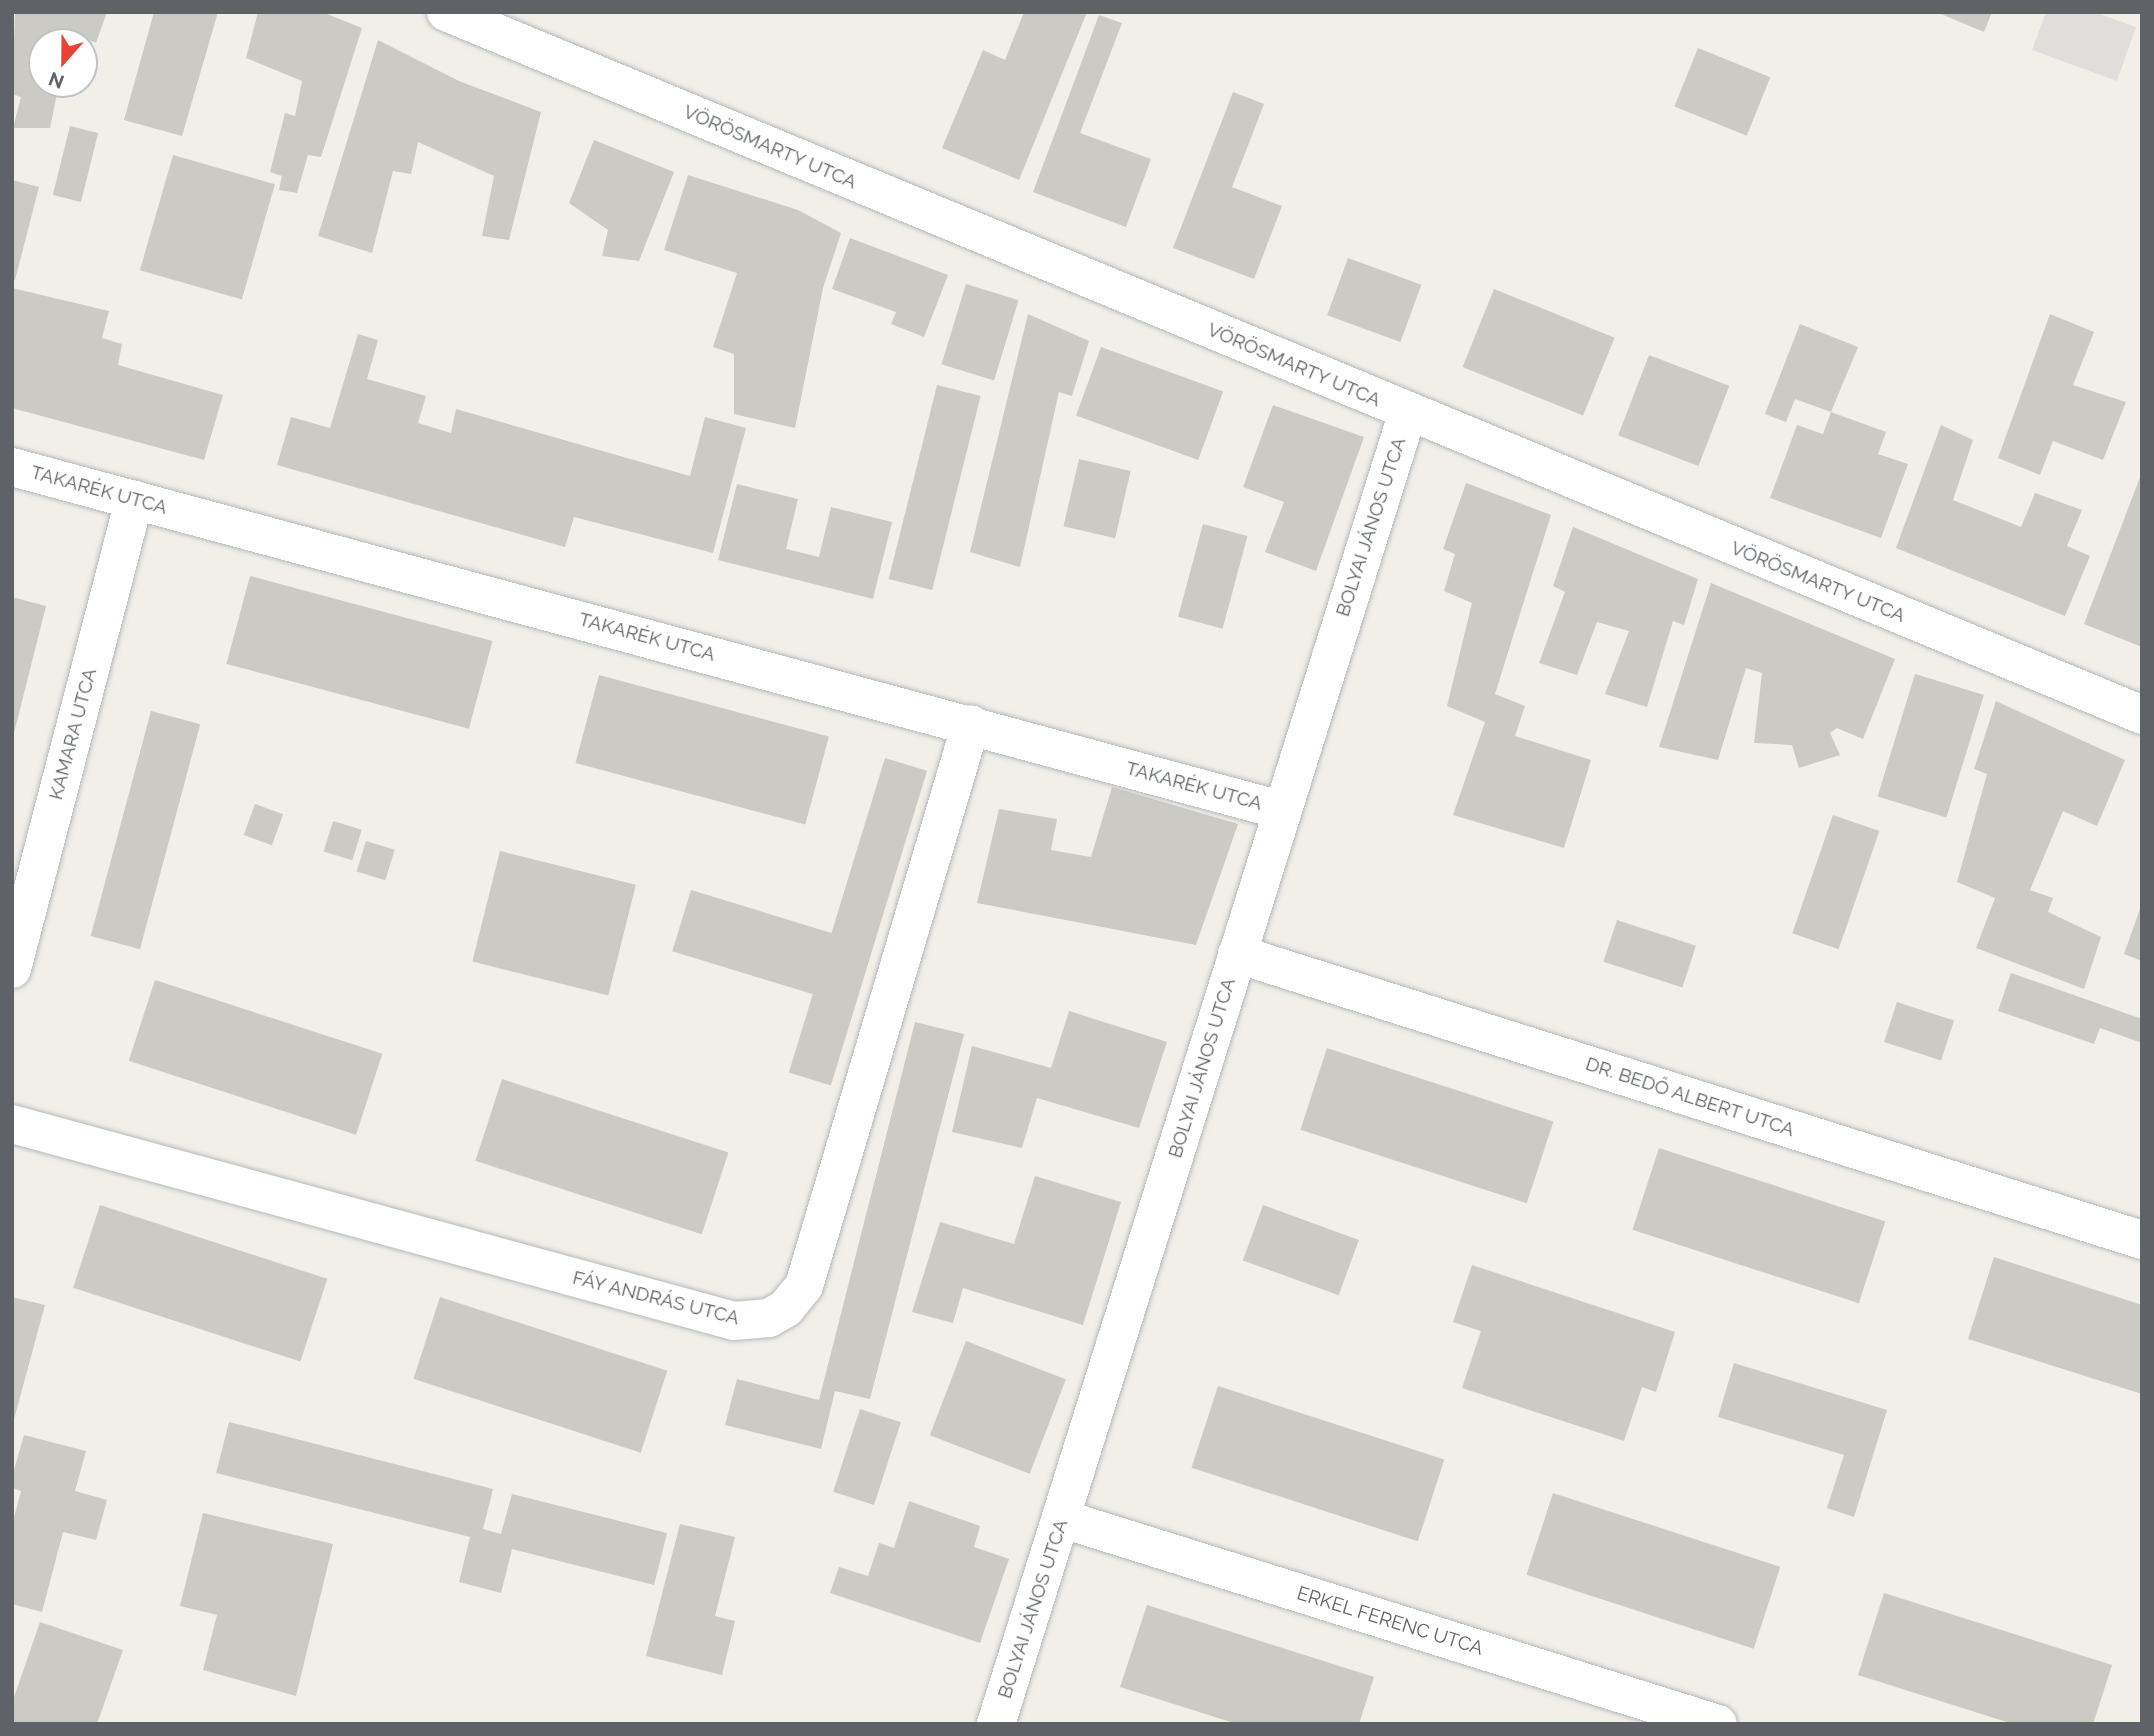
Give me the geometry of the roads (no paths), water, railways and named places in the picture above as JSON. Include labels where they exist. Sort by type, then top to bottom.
[{"type":"street","name":"VÖRÖSMARTY UTCA","points":[[446,12],[2142,716]]},
{"type":"street","name":"BOLYAI JÁNOS UTCA","points":[[996,1724],[1063,1519],[1281,810],[1408,412]]},
{"type":"street","name":"TAKARÉK UTCA","points":[[12,467],[971,724],[1281,810]]},
{"type":"street","name":"KAMARA UTCA","points":[[12,969],[134,500]]},
{"type":"street","name":"FÁY ANDRÁS UTCA","points":[[12,1124],[734,1321],[769,1318],[786,1308],[804,1286],[971,724]]},
{"type":"street","name":"DR. BEDŐ ALBERT UTCA","points":[[1237,954],[2142,1240]]},
{"type":"street","name":"ERKEL FERENC UTCA","points":[[1063,1519],[1718,1724]]}]
